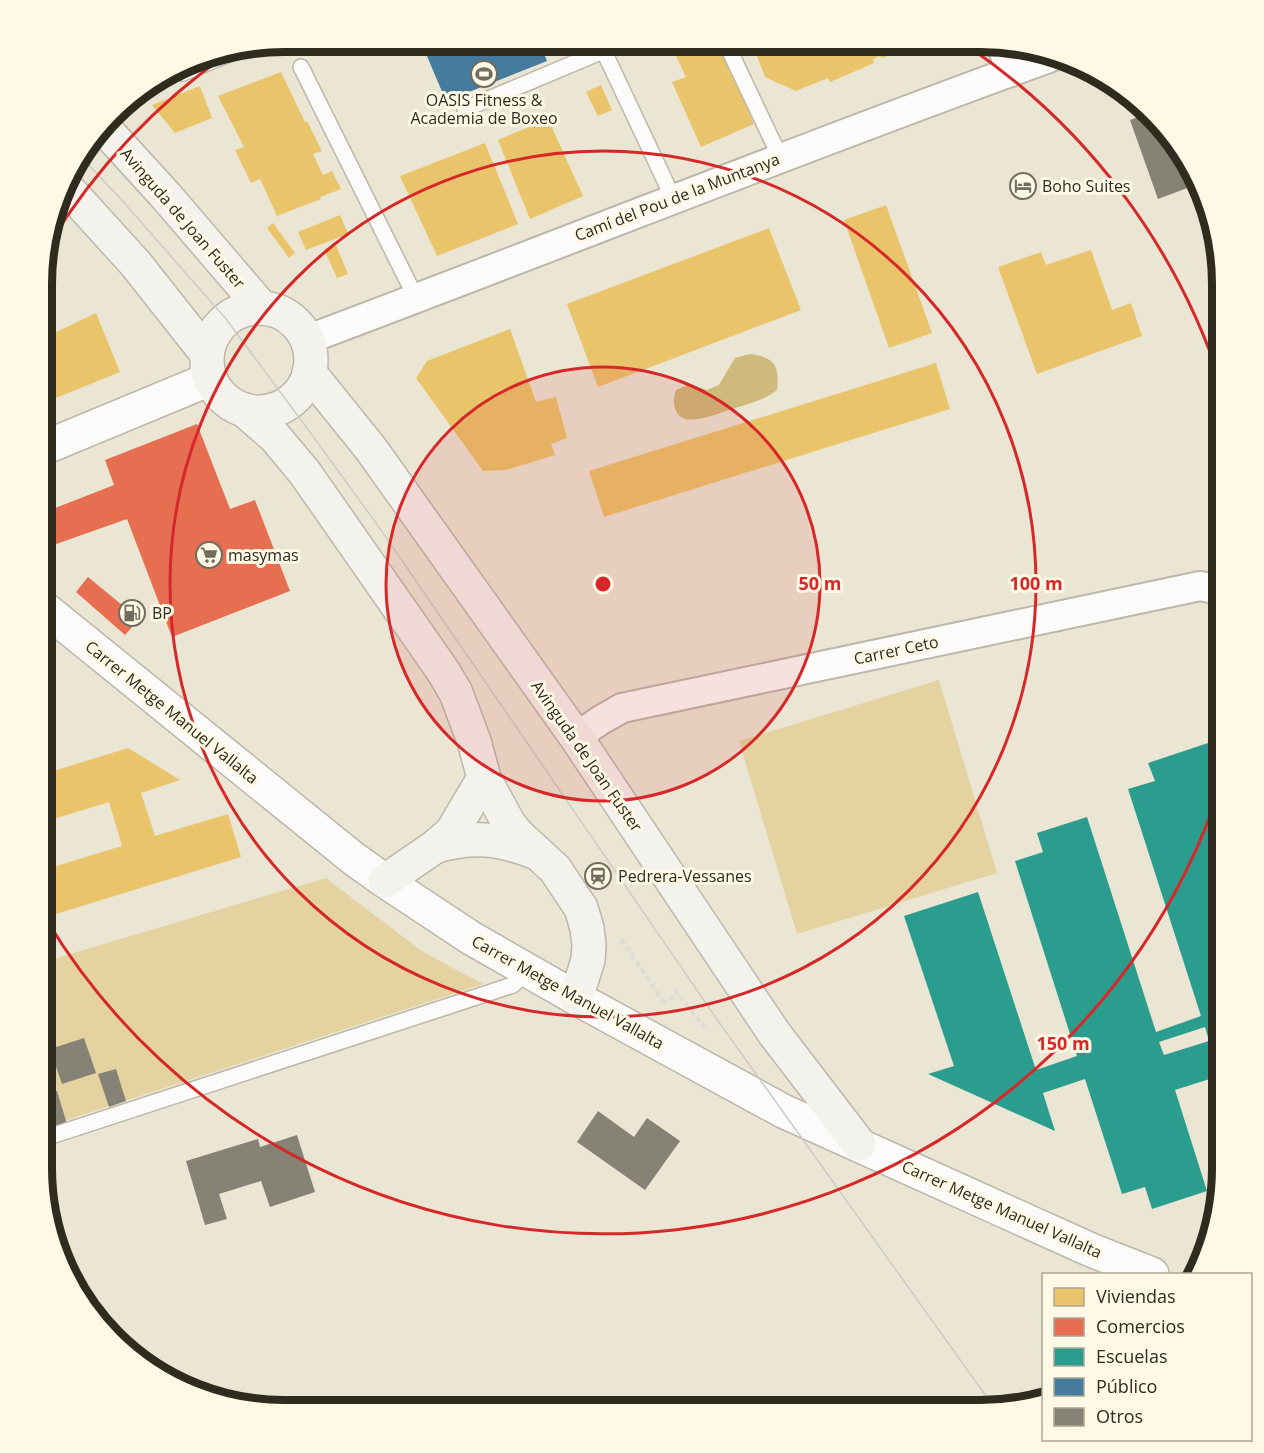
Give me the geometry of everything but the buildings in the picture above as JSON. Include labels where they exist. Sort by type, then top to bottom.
[{"type":"main road","name":"Avinguda de Joan Fuster","points":[[108,133],[262,308]]},
{"type":"main road","points":[[71,193],[135,262],[209,366],[215,388],[225,400],[245,411],[275,437],[305,473],[443,671],[456,693],[474,741],[484,778],[509,825],[555,869],[581,908],[587,928],[588,960],[576,998]]},
{"type":"main road","points":[[209,366],[215,333],[226,319],[243,311],[262,308],[276,311],[299,328],[306,340],[310,356],[309,372],[304,386],[289,403],[267,412],[245,411]]},
{"type":"main road","name":"Avinguda de Joan Fuster","points":[[309,372],[371,449],[576,737],[774,1033],[859,1144]]},
{"type":"main road","points":[[385,881],[436,846],[452,832],[484,778]]},
{"type":"main road","points":[[436,846],[458,840],[477,839],[506,843],[538,854]]},
{"type":"street","points":[[1004,54],[1011,72]]},
{"type":"street","name":"Camí del Pou de la Muntanya","points":[[306,340],[674,200],[780,157],[1042,61]]},
{"type":"street","points":[[52,444],[209,366]]},
{"type":"street","name":"Carrer Ceto","points":[[576,737],[622,708],[1200,586],[1212,588]]},
{"type":"street","name":"Carrer Metge Manuel Vallalta","points":[[52,615],[385,881],[471,938],[783,1111],[1147,1273]]},
{"type":"lane","points":[[465,110],[590,52]]},
{"type":"lane","points":[[603,52],[674,200]]},
{"type":"lane","points":[[730,52],[780,157]]},
{"type":"lane","points":[[301,67],[416,298]]},
{"type":"lane","points":[[52,1136],[513,985],[528,970]]},
{"type":"path","points":[[617,933],[663,1001],[679,995]]},
{"type":"path","points":[[674,989],[705,1028]]},
{"type":"shaded area","points":[[750,354],[765,357],[774,364],[778,381],[777,390],[760,400],[705,418],[690,420],[680,416],[674,402],[676,390],[690,384],[707,390],[719,385],[735,358]]},
{"type":"shaded area","points":[[939,680],[997,873],[797,934],[739,741]]},
{"type":"shaded area","points":[[326,878],[423,952],[483,984],[52,1125],[52,959]]},
{"type":"tram line","points":[[87,163],[226,319],[307,428],[381,530],[716,1018],[989,1400]]},
{"type":"place","name":"OASIS Fitness & Academia de Boxeo","points":[[484,74]]},
{"type":"place","name":"Boho Suites","points":[[1023,186]]},
{"type":"place","name":"masymas","points":[[209,555]]},
{"type":"place","name":"BP","points":[[132,613]]},
{"type":"place","name":"Pedrera-Vessanes","points":[[598,876]]}]
